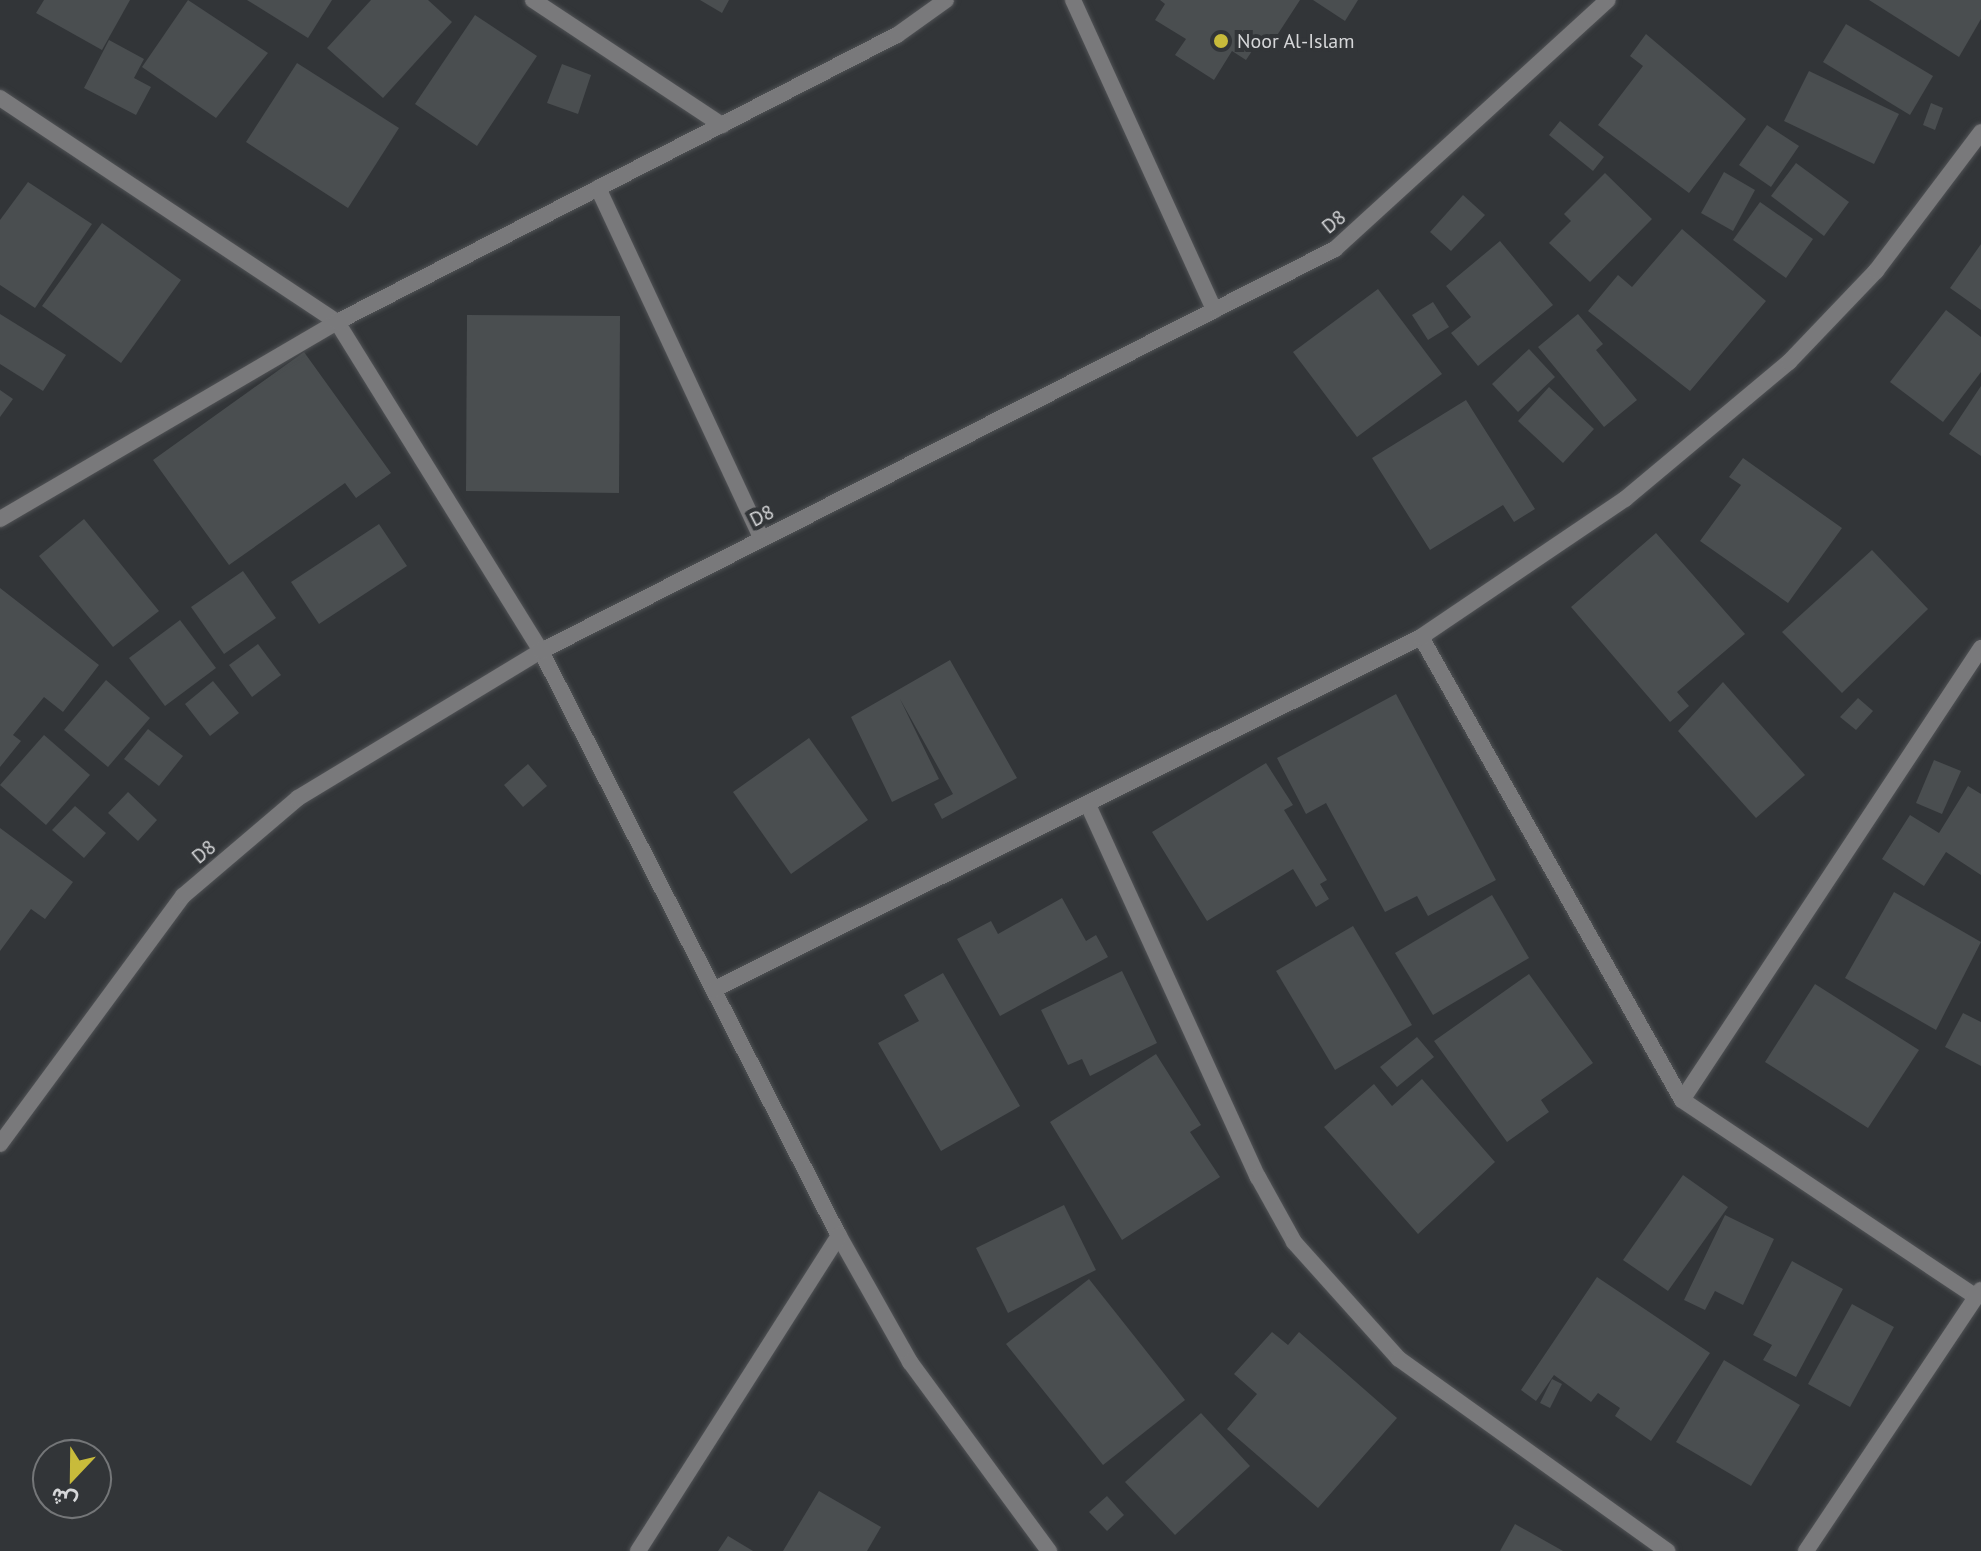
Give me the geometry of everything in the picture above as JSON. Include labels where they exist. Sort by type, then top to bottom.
[{"type":"street","points":[[533,0],[722,125]]},
{"type":"street","points":[[0,519],[337,322],[897,35],[946,0]]},
{"type":"street","points":[[1073,0],[1214,310]]},
{"type":"street","name":"D8","points":[[0,1144],[183,896],[298,798],[541,651],[1335,249],[1608,0]]},
{"type":"street","points":[[0,98],[337,322],[541,651],[839,1236],[910,1362],[1049,1551]]},
{"type":"street","points":[[715,989],[1089,807],[1421,637],[1625,499],[1777,372],[1876,271],[1981,132]]},
{"type":"street","points":[[598,188],[762,539]]},
{"type":"street","points":[[1421,637],[1682,1100],[1978,1294],[1806,1551]]},
{"type":"street","points":[[1682,1100],[1981,648]]},
{"type":"street","points":[[1089,807],[1258,1177],[1294,1242],[1399,1359],[1667,1551]]},
{"type":"street","points":[[638,1551],[839,1236]]},
{"type":"building","points":[[44,0],[130,0],[102,50],[36,13]]},
{"type":"building","points":[[188,0],[268,53],[216,118],[142,67]]},
{"type":"building","points":[[247,0],[332,0],[308,38]]},
{"type":"building","points":[[371,0],[428,0],[452,22],[383,98],[327,48]]},
{"type":"building","points":[[700,0],[729,0],[722,13]]},
{"type":"building","name":"Noor Al-Islam","points":[[1160,0],[1300,0],[1272,43],[1262,36],[1246,60],[1232,51],[1214,80],[1175,55],[1186,39],[1155,20],[1165,4]]},
{"type":"building","name":"Noor Al-Islam","points":[[1313,0],[1358,0],[1345,21]]},
{"type":"building","points":[[1869,0],[1981,0],[1981,19],[1959,57]]},
{"type":"building","points":[[475,15],[537,56],[477,146],[415,104]]},
{"type":"building","points":[[1846,24],[1933,76],[1910,115],[1823,62]]},
{"type":"building","points":[[1646,34],[1746,119],[1689,193],[1598,125],[1643,66],[1630,56]]},
{"type":"building","points":[[109,40],[144,59],[134,78],[151,87],[136,115],[84,88]]},
{"type":"building","points":[[297,63],[399,128],[348,208],[246,142]]},
{"type":"building","points":[[562,64],[591,75],[578,114],[547,103]]},
{"type":"building","points":[[1809,71],[1899,114],[1874,164],[1784,121]]},
{"type":"building","points":[[1931,103],[1943,108],[1935,130],[1923,125]]},
{"type":"building","points":[[1560,121],[1604,157],[1593,171],[1549,135]]},
{"type":"building","points":[[1767,125],[1799,146],[1771,187],[1739,165]]},
{"type":"building","points":[[1796,163],[1849,202],[1824,236],[1771,196]]},
{"type":"building","points":[[1724,172],[1755,190],[1733,231],[1701,213]]},
{"type":"building","points":[[1605,173],[1652,219],[1590,282],[1549,243],[1571,221],[1564,214]]},
{"type":"building","points":[[28,182],[92,224],[35,308],[0,285],[0,220]]},
{"type":"building","points":[[1463,195],[1485,215],[1451,251],[1430,232]]},
{"type":"building","points":[[1760,202],[1813,239],[1786,278],[1733,240]]},
{"type":"building","points":[[102,223],[181,280],[121,363],[42,306]]},
{"type":"building","points":[[1682,229],[1766,301],[1690,391],[1588,311],[1618,275],[1632,287]]},
{"type":"building","points":[[1500,241],[1553,305],[1478,366],[1451,333],[1471,317],[1446,286]]},
{"type":"building","points":[[1981,244],[1981,310],[1950,288]]},
{"type":"building","points":[[1378,289],[1442,374],[1357,437],[1293,352]]},
{"type":"building","points":[[1433,302],[1449,327],[1428,340],[1412,315]]},
{"type":"building","points":[[1946,310],[1981,337],[1981,372],[1943,422],[1890,382]]},
{"type":"building","points":[[0,314],[66,355],[43,391],[0,364]]},
{"type":"building","points":[[1578,314],[1603,344],[1596,350],[1637,400],[1604,427],[1538,347]]},
{"type":"building","points":[[467,315],[620,316],[619,493],[466,491]]},
{"type":"building","points":[[1529,349],[1555,377],[1518,412],[1492,384]]},
{"type":"building","points":[[304,352],[391,473],[356,498],[345,483],[229,565],[153,460]]},
{"type":"building","points":[[1981,386],[1981,456],[1949,434]]},
{"type":"building","points":[[1549,387],[1594,429],[1563,463],[1518,421]]},
{"type":"building","points":[[0,390],[13,399],[0,417]]},
{"type":"building","points":[[1466,400],[1535,509],[1514,522],[1503,505],[1430,550],[1372,458]]},
{"type":"building","points":[[1743,458],[1842,528],[1788,603],[1700,541],[1741,485],[1729,477]]},
{"type":"building","points":[[84,519],[159,611],[113,647],[39,556]]},
{"type":"building","points":[[379,524],[407,566],[319,624],[291,582]]},
{"type":"building","points":[[1656,533],[1745,634],[1677,692],[1689,706],[1670,722],[1571,607]]},
{"type":"building","points":[[1872,550],[1928,609],[1842,693],[1782,632]]},
{"type":"building","points":[[243,571],[276,618],[224,654],[191,607]]},
{"type":"building","points":[[0,588],[99,665],[63,712],[44,697],[13,735],[21,741],[0,767]]},
{"type":"building","points":[[180,620],[216,668],[165,706],[129,658]]},
{"type":"building","points":[[258,644],[281,675],[252,697],[229,665]]},
{"type":"building","points":[[950,660],[1017,778],[942,819],[934,804],[953,794],[900,699],[939,779],[892,802],[851,717]]},
{"type":"building","points":[[106,680],[150,718],[108,767],[64,730]]},
{"type":"building","points":[[213,681],[239,713],[210,736],[185,704]]},
{"type":"building","points":[[1723,682],[1805,775],[1756,818],[1678,731]]},
{"type":"building","points":[[1396,694],[1496,880],[1428,916],[1417,896],[1385,912],[1326,803],[1306,814],[1277,758]]},
{"type":"building","points":[[1858,698],[1873,711],[1856,730],[1840,717]]},
{"type":"building","points":[[148,729],[183,756],[159,786],[124,759]]},
{"type":"building","points":[[44,735],[90,775],[46,825],[0,785]]},
{"type":"building","points":[[809,738],[868,820],[791,874],[733,792]]},
{"type":"building","points":[[1934,760],[1961,771],[1942,814],[1916,803]]},
{"type":"building","points":[[1266,763],[1293,805],[1284,810],[1327,880],[1320,884],[1329,899],[1316,907],[1293,869],[1207,921],[1152,832]]},
{"type":"building","points":[[528,764],[547,786],[523,807],[504,785]]},
{"type":"building","points":[[1968,786],[1981,794],[1981,875],[1946,852],[1924,886],[1882,859],[1910,815],[1939,833]]},
{"type":"building","points":[[128,792],[157,820],[138,841],[108,813]]},
{"type":"building","points":[[75,806],[106,833],[84,858],[52,830]]},
{"type":"building","points":[[0,828],[73,882],[45,919],[31,909],[0,951]]},
{"type":"building","points":[[1894,892],[1981,942],[1936,1030],[1845,978]]},
{"type":"building","points":[[1492,895],[1529,958],[1433,1015],[1395,953]]},
{"type":"building","points":[[1062,898],[1086,941],[1096,935],[1108,957],[1000,1016],[957,939],[991,921],[998,934]]},
{"type":"building","points":[[1353,926],[1412,1025],[1335,1070],[1276,971]]},
{"type":"building","points":[[1122,971],[1157,1043],[1090,1076],[1082,1059],[1068,1065],[1041,1010]]},
{"type":"building","points":[[943,973],[1020,1106],[941,1151],[878,1043],[919,1021],[904,995]]},
{"type":"building","points":[[1529,974],[1593,1063],[1541,1100],[1549,1112],[1507,1142],[1434,1041]]},
{"type":"building","points":[[1815,984],[1919,1050],[1868,1128],[1765,1062]]},
{"type":"building","points":[[1963,1013],[1981,1022],[1981,1066],[1945,1047]]},
{"type":"building","points":[[1417,1037],[1434,1057],[1397,1087],[1380,1067]]},
{"type":"building","points":[[1156,1054],[1201,1125],[1190,1132],[1220,1177],[1122,1240],[1050,1122]]},
{"type":"building","points":[[1422,1079],[1495,1162],[1418,1234],[1324,1127],[1374,1084],[1392,1106]]},
{"type":"building","points":[[1683,1175],[1728,1207],[1668,1291],[1623,1260]]},
{"type":"building","points":[[1064,1205],[1096,1270],[1008,1313],[976,1248]]},
{"type":"building","points":[[1725,1215],[1774,1239],[1743,1305],[1715,1291],[1705,1310],[1684,1300]]},
{"type":"building","points":[[1792,1261],[1843,1289],[1796,1377],[1763,1360],[1772,1345],[1753,1335]]},
{"type":"building","points":[[1597,1277],[1710,1353],[1651,1441],[1615,1416],[1620,1408],[1598,1393],[1591,1402],[1554,1375],[1536,1401],[1521,1390]]},
{"type":"building","points":[[1089,1279],[1185,1400],[1103,1465],[1006,1344]]},
{"type":"building","points":[[1852,1304],[1894,1327],[1850,1407],[1808,1384]]},
{"type":"building","points":[[1272,1332],[1288,1345],[1299,1332],[1397,1418],[1318,1508],[1227,1429],[1257,1394],[1234,1374]]},
{"type":"building","points":[[1724,1360],[1800,1405],[1751,1486],[1676,1442]]},
{"type":"building","points":[[1552,1379],[1562,1384],[1550,1408],[1540,1403]]},
{"type":"building","points":[[1201,1413],[1250,1466],[1175,1535],[1125,1482]]},
{"type":"building","points":[[819,1491],[881,1527],[867,1551],[783,1551]]},
{"type":"building","points":[[1107,1496],[1124,1515],[1107,1531],[1089,1512]]},
{"type":"building","points":[[1515,1524],[1563,1551],[1500,1551]]},
{"type":"building","points":[[728,1536],[753,1551],[718,1551]]},
{"type":"place","name":"Noor Al-Islam","points":[[1221,41]]}]
